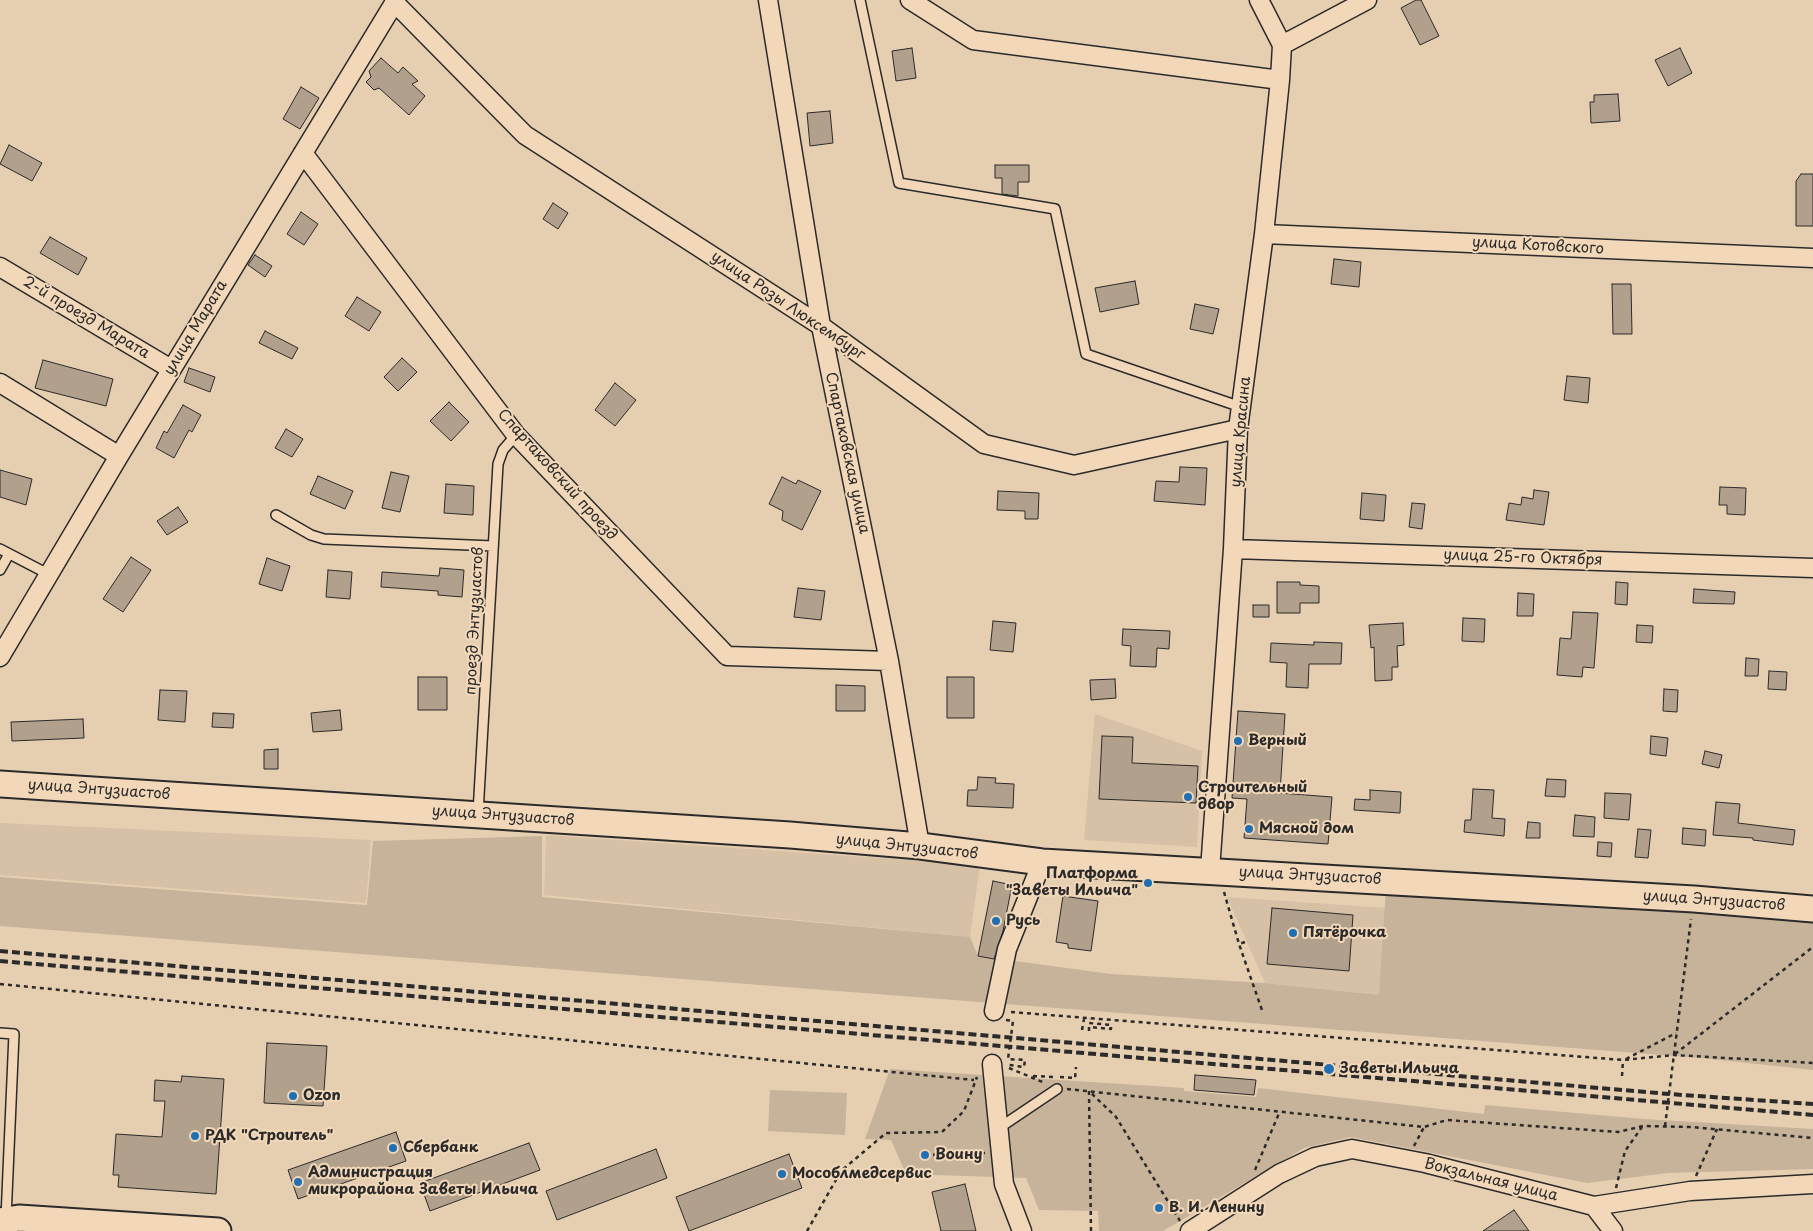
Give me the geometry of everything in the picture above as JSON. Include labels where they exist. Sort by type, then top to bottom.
[{"type":"street","name":"Спартаковская улица","points":[[768,0],[821,326],[890,661],[920,846]]},
{"type":"street","points":[[910,0],[973,40],[1280,80]]},
{"type":"street","name":"улица Красина","points":[[1214,871],[1233,549],[1238,429],[1264,234],[1282,45],[1260,0]]},
{"type":"street","points":[[1282,45],[1367,0]]},
{"type":"street","name":"улица Розы Люксембург","points":[[395,1],[525,135],[821,326],[984,444],[1074,465],[1238,429]]},
{"type":"street","name":"улица Марата","points":[[0,657],[119,456],[395,1]]},
{"type":"street","name":"Спартаковский проезд","points":[[303,153],[516,435],[727,656],[890,661]]},
{"type":"street","name":"улица Котовского","points":[[1264,234],[1813,258]]},
{"type":"street","name":"2-й проезд Марата","points":[[0,267],[172,369]]},
{"type":"street","points":[[0,383],[119,456]]},
{"type":"street","name":"улица 25-го Октября","points":[[1233,549],[1813,568]]},
{"type":"street","name":"улица Энтузиастов","points":[[0,784],[790,835],[920,846],[1042,862],[1694,899],[1813,909]]},
{"type":"street","points":[[994,1011],[1008,949],[1042,862]]},
{"type":"street","points":[[993,1065],[1004,1184],[1022,1231]]},
{"type":"street","name":"Вокзальная улица","points":[[1185,1227],[1279,1174],[1315,1157],[1352,1149],[1426,1163],[1594,1206],[1690,1190],[1813,1184]]},
{"type":"street","points":[[1594,1206],[1613,1231]]},
{"type":"street","points":[[12,1223],[217,1231]]},
{"type":"lane","points":[[860,0],[900,183],[1055,209],[1086,354],[1241,407]]},
{"type":"lane","name":"проезд Энтузиастов","points":[[478,815],[498,464],[503,450],[516,435]]},
{"type":"lane","points":[[276,515],[311,535],[324,539],[493,546]]},
{"type":"lane","points":[[0,549],[50,575]]},
{"type":"lane","points":[[0,570],[10,554]]},
{"type":"lane","points":[[0,1033],[14,1034],[12,1223]]},
{"type":"lane","points":[[999,1128],[1057,1089]]},
{"type":"path","points":[[1214,871],[1264,1013]]},
{"type":"path","points":[[1665,1126],[1694,899]]},
{"type":"path","points":[[1239,944],[1245,942]]},
{"type":"path","points":[[1674,1054],[1813,947]]},
{"type":"path","points":[[0,984],[974,1080]]},
{"type":"path","points":[[807,1231],[841,1170],[886,1133],[942,1132],[964,1111],[974,1080],[984,1070],[993,1065],[1024,1067],[1025,1060],[1008,1059],[1013,1021],[993,1019],[994,1011],[1623,1060],[1674,1054],[1813,1063]]},
{"type":"path","points":[[1082,1030],[1084,1019]]},
{"type":"path","points":[[1089,1031],[1089,1027],[1111,1029],[1111,1025],[1089,1023],[1090,1019]]},
{"type":"path","points":[[1623,1060],[1676,1033]]},
{"type":"path","points":[[1622,1076],[1623,1060]]},
{"type":"path","points":[[993,1065],[1012,1068],[1057,1089],[1424,1127],[1447,1120],[1618,1132],[1643,1126],[1665,1126],[1813,1138]]},
{"type":"path","points":[[1075,1078],[1076,1067]]},
{"type":"path","points":[[1089,1091],[1116,1117],[1185,1227]]},
{"type":"path","points":[[1089,1091],[1091,1231]]},
{"type":"path","points":[[1243,1196],[1280,1111]]},
{"type":"path","points":[[1612,1203],[1625,1151],[1643,1126]]},
{"type":"path","points":[[1690,1190],[1716,1129]]},
{"type":"path","points":[[925,1155],[977,1154]]},
{"type":"shaded area","points":[[1095,714],[1202,751],[1197,847],[1084,840]]},
{"type":"shaded area","points":[[0,823],[371,840],[366,903],[0,875]]},
{"type":"shaded area","points":[[546,835],[980,865],[970,937],[544,895]]},
{"type":"shaded area","points":[[542,836],[542,897],[970,937],[978,956],[1111,974],[1265,983],[1379,995],[1386,888],[1813,915],[1813,1070],[1701,1058],[0,926],[0,877],[367,905],[373,841]]},
{"type":"shaded area","points":[[1227,897],[1386,908],[1379,995],[1265,983]]},
{"type":"shaded area","points":[[890,1069],[1184,1088],[1184,1091],[1256,1097],[1258,1088],[1484,1114],[1485,1105],[1644,1119],[1813,1129],[1813,1169],[1668,1173],[1587,1183],[1351,1137],[1304,1148],[1163,1231],[1099,1231],[1098,1211],[1039,1210],[1026,1178],[906,1174],[891,1140],[865,1139]]},
{"type":"shaded area","points":[[770,1090],[847,1093],[845,1135],[768,1131]]},
{"type":"building","points":[[1416,0],[1421,0],[1439,36],[1420,45],[1401,8]]},
{"type":"building","points":[[912,48],[916,78],[896,81],[892,51]]},
{"type":"building","points":[[1680,48],[1692,73],[1668,86],[1655,60]]},
{"type":"building","points":[[381,58],[398,73],[403,67],[418,81],[412,84],[425,96],[409,115],[379,88],[374,90],[366,82],[371,77],[369,71]]},
{"type":"building","points":[[301,87],[319,98],[300,129],[283,119]]},
{"type":"building","points":[[1618,94],[1620,121],[1591,123],[1590,102],[1594,102],[1594,95]]},
{"type":"building","points":[[830,111],[833,143],[810,146],[807,113]]},
{"type":"building","points":[[9,145],[42,163],[32,181],[0,164]]},
{"type":"building","points":[[995,165],[1029,165],[1029,182],[1018,182],[1018,196],[1002,194],[1002,178],[995,178]]},
{"type":"building","points":[[1801,174],[1813,174],[1813,226],[1796,226],[1796,181]]},
{"type":"building","points":[[553,203],[568,213],[558,229],[543,219]]},
{"type":"building","points":[[301,212],[318,224],[304,245],[287,234]]},
{"type":"building","points":[[50,237],[87,258],[78,275],[40,253]]},
{"type":"building","points":[[255,255],[272,266],[265,277],[248,265]]},
{"type":"building","points":[[1334,259],[1361,262],[1359,287],[1331,284]]},
{"type":"building","points":[[1135,281],[1139,304],[1100,312],[1095,288]]},
{"type":"building","points":[[1612,284],[1631,284],[1632,334],[1613,334]]},
{"type":"building","points":[[357,297],[381,312],[369,331],[345,316]]},
{"type":"building","points":[[1195,304],[1219,309],[1213,334],[1190,329]]},
{"type":"building","points":[[265,331],[298,348],[292,359],[259,343]]},
{"type":"building","points":[[402,358],[417,372],[398,391],[384,377]]},
{"type":"building","points":[[43,360],[113,379],[106,406],[35,388]]},
{"type":"building","points":[[189,368],[215,377],[210,392],[184,382]]},
{"type":"building","points":[[1567,376],[1590,378],[1588,403],[1564,400]]},
{"type":"building","points":[[615,383],[636,400],[615,426],[595,410]]},
{"type":"building","points":[[449,402],[469,422],[451,441],[430,421]]},
{"type":"building","points":[[183,405],[201,415],[192,432],[189,430],[174,458],[156,448],[164,431],[167,433]]},
{"type":"building","points":[[286,429],[303,439],[292,457],[275,448]]},
{"type":"building","points":[[1180,467],[1207,468],[1205,505],[1154,501],[1156,481],[1179,482]]},
{"type":"building","points":[[0,470],[32,479],[26,505],[0,497]]},
{"type":"building","points":[[391,472],[409,476],[400,512],[382,508]]},
{"type":"building","points":[[318,476],[353,491],[345,509],[310,494]]},
{"type":"building","points":[[782,477],[796,484],[798,480],[821,491],[802,530],[782,520],[783,511],[769,504]]},
{"type":"building","points":[[446,484],[474,486],[473,515],[444,513]]},
{"type":"building","points":[[1720,487],[1746,488],[1745,515],[1727,514],[1727,505],[1719,505]]},
{"type":"building","points":[[1534,490],[1549,492],[1544,525],[1506,520],[1509,503],[1521,505],[1522,497],[1533,499]]},
{"type":"building","points":[[998,491],[1039,493],[1038,519],[1025,519],[1025,511],[997,510]]},
{"type":"building","points":[[1362,493],[1386,495],[1384,521],[1360,519]]},
{"type":"building","points":[[1412,503],[1425,504],[1422,529],[1409,527]]},
{"type":"building","points":[[178,507],[188,522],[167,535],[157,521]]},
{"type":"building","points":[[131,557],[151,570],[123,612],[103,599]]},
{"type":"building","points":[[267,558],[290,566],[282,591],[259,584]]},
{"type":"building","points":[[440,568],[464,570],[462,597],[438,595],[438,591],[381,587],[382,572],[439,576]]},
{"type":"building","points":[[328,570],[352,572],[350,599],[326,597]]},
{"type":"building","points":[[1277,582],[1300,582],[1300,585],[1319,586],[1319,603],[1300,603],[1300,613],[1277,613]]},
{"type":"building","points":[[1616,582],[1628,583],[1627,605],[1615,604]]},
{"type":"building","points":[[798,588],[825,591],[821,620],[794,617]]},
{"type":"building","points":[[1694,589],[1735,592],[1734,604],[1693,603]]},
{"type":"building","points":[[1518,593],[1534,594],[1533,616],[1517,616]]},
{"type":"building","points":[[1253,605],[1269,605],[1269,617],[1253,617]]},
{"type":"building","points":[[1573,612],[1598,613],[1594,668],[1583,667],[1582,677],[1557,675],[1560,638],[1571,639]]},
{"type":"building","points":[[1463,618],[1485,619],[1484,642],[1462,641]]},
{"type":"building","points":[[993,621],[1016,623],[1013,652],[990,650]]},
{"type":"building","points":[[1403,623],[1404,645],[1397,646],[1398,667],[1392,667],[1392,680],[1375,681],[1374,647],[1371,648],[1369,625]]},
{"type":"building","points":[[1637,625],[1653,626],[1652,643],[1636,642]]},
{"type":"building","points":[[1123,629],[1170,631],[1169,649],[1157,648],[1156,667],[1130,666],[1131,646],[1122,645]]},
{"type":"building","points":[[1314,642],[1342,643],[1341,664],[1309,664],[1308,688],[1286,687],[1287,663],[1270,662],[1271,643],[1314,645]]},
{"type":"building","points":[[1746,658],[1759,659],[1758,676],[1745,676]]},
{"type":"building","points":[[1769,671],[1787,672],[1786,690],[1768,689]]},
{"type":"building","points":[[418,677],[447,677],[447,710],[418,710]]},
{"type":"building","points":[[947,677],[974,677],[974,718],[947,718]]},
{"type":"building","points":[[1115,679],[1116,698],[1091,700],[1090,680]]},
{"type":"building","points":[[836,685],[865,686],[865,711],[836,711]]},
{"type":"building","points":[[1664,689],[1678,690],[1677,712],[1663,711]]},
{"type":"building","points":[[160,690],[187,691],[185,722],[158,720]]},
{"type":"building","points":[[340,710],[342,730],[313,732],[311,713]]},
{"type":"building","points":[[1238,711],[1285,714],[1280,793],[1332,797],[1328,844],[1244,838],[1247,799],[1232,798]]},
{"type":"building","points":[[213,713],[234,714],[233,728],[212,727]]},
{"type":"building","points":[[83,719],[84,738],[12,741],[11,722]]},
{"type":"building","points":[[1102,736],[1133,737],[1132,763],[1198,766],[1196,803],[1099,799]]},
{"type":"building","points":[[1651,736],[1668,738],[1666,756],[1650,754]]},
{"type":"building","points":[[278,749],[278,769],[264,769],[264,750]]},
{"type":"building","points":[[1705,751],[1722,755],[1719,768],[1702,764]]},
{"type":"building","points":[[978,777],[996,778],[995,783],[1014,784],[1013,808],[967,806],[968,790],[977,790]]},
{"type":"building","points":[[1547,779],[1566,780],[1565,797],[1545,796]]},
{"type":"building","points":[[1473,789],[1494,790],[1492,818],[1505,819],[1504,836],[1464,832],[1465,820],[1471,820]]},
{"type":"building","points":[[1370,790],[1401,792],[1400,813],[1354,810],[1355,799],[1370,800]]},
{"type":"building","points":[[1605,793],[1631,794],[1629,820],[1604,818]]},
{"type":"building","points":[[1716,802],[1740,804],[1738,823],[1795,830],[1793,845],[1753,840],[1753,838],[1713,835]]},
{"type":"building","points":[[1575,815],[1595,817],[1594,837],[1573,836]]},
{"type":"building","points":[[1528,822],[1540,823],[1540,838],[1526,838]]},
{"type":"building","points":[[1683,828],[1706,830],[1705,846],[1682,844]]},
{"type":"building","points":[[1638,829],[1651,830],[1648,858],[1635,857]]},
{"type":"building","points":[[1598,842],[1612,843],[1611,857],[1597,856]]},
{"type":"building","points":[[993,881],[1012,885],[1003,931],[994,959],[978,956]]},
{"type":"building","points":[[1063,896],[1098,901],[1091,951],[1068,948],[1068,944],[1056,942]]},
{"type":"building","points":[[1272,908],[1353,915],[1349,971],[1267,964]]},
{"type":"building","points":[[267,1043],[327,1046],[323,1106],[264,1103]]},
{"type":"building","points":[[1195,1075],[1256,1080],[1254,1095],[1194,1090]]},
{"type":"building","name":"РДК \"Строитель\"","points":[[182,1076],[224,1079],[216,1194],[118,1187],[119,1175],[113,1175],[116,1134],[162,1137],[165,1101],[154,1101],[155,1080],[181,1082]]},
{"type":"building","points":[[396,1132],[406,1161],[298,1199],[288,1170]]},
{"type":"building","points":[[529,1143],[540,1170],[430,1211],[420,1183]]},
{"type":"building","points":[[656,1149],[667,1178],[557,1220],[546,1191]]},
{"type":"building","points":[[789,1154],[802,1188],[689,1231],[676,1197]]},
{"type":"building","points":[[965,1184],[976,1231],[941,1231],[932,1192]]},
{"type":"building","points":[[1514,1210],[1529,1231],[1483,1231]]},
{"type":"railway","points":[[0,951],[1669,1094],[1813,1104]]},
{"type":"railway","points":[[0,961],[1813,1115]]},
{"type":"place","name":"Верный","points":[[1238,741]]},
{"type":"place","name":"Строительный двор","points":[[1188,797]]},
{"type":"place","name":"Мясной дом","points":[[1249,829]]},
{"type":"place","name":"Платформа \"Заветы Ильича\"","points":[[1148,883]]},
{"type":"place","name":"Русь","points":[[996,921]]},
{"type":"place","name":"Пятёрочка","points":[[1293,933]]},
{"type":"place","name":"Заветы Ильича","points":[[1329,1069]]},
{"type":"place","name":"Ozon","points":[[293,1096]]},
{"type":"place","name":"РДК \"Строитель\"","points":[[195,1136]]},
{"type":"place","name":"Сбербанк","points":[[393,1148]]},
{"type":"place","name":"Воину","points":[[925,1155]]},
{"type":"place","name":"Мособлмедсервис","points":[[782,1174]]},
{"type":"place","name":"Администрация микрорайона Заветы Ильича","points":[[298,1182]]},
{"type":"place","name":"В. И. Ленину","points":[[1159,1208]]}]
